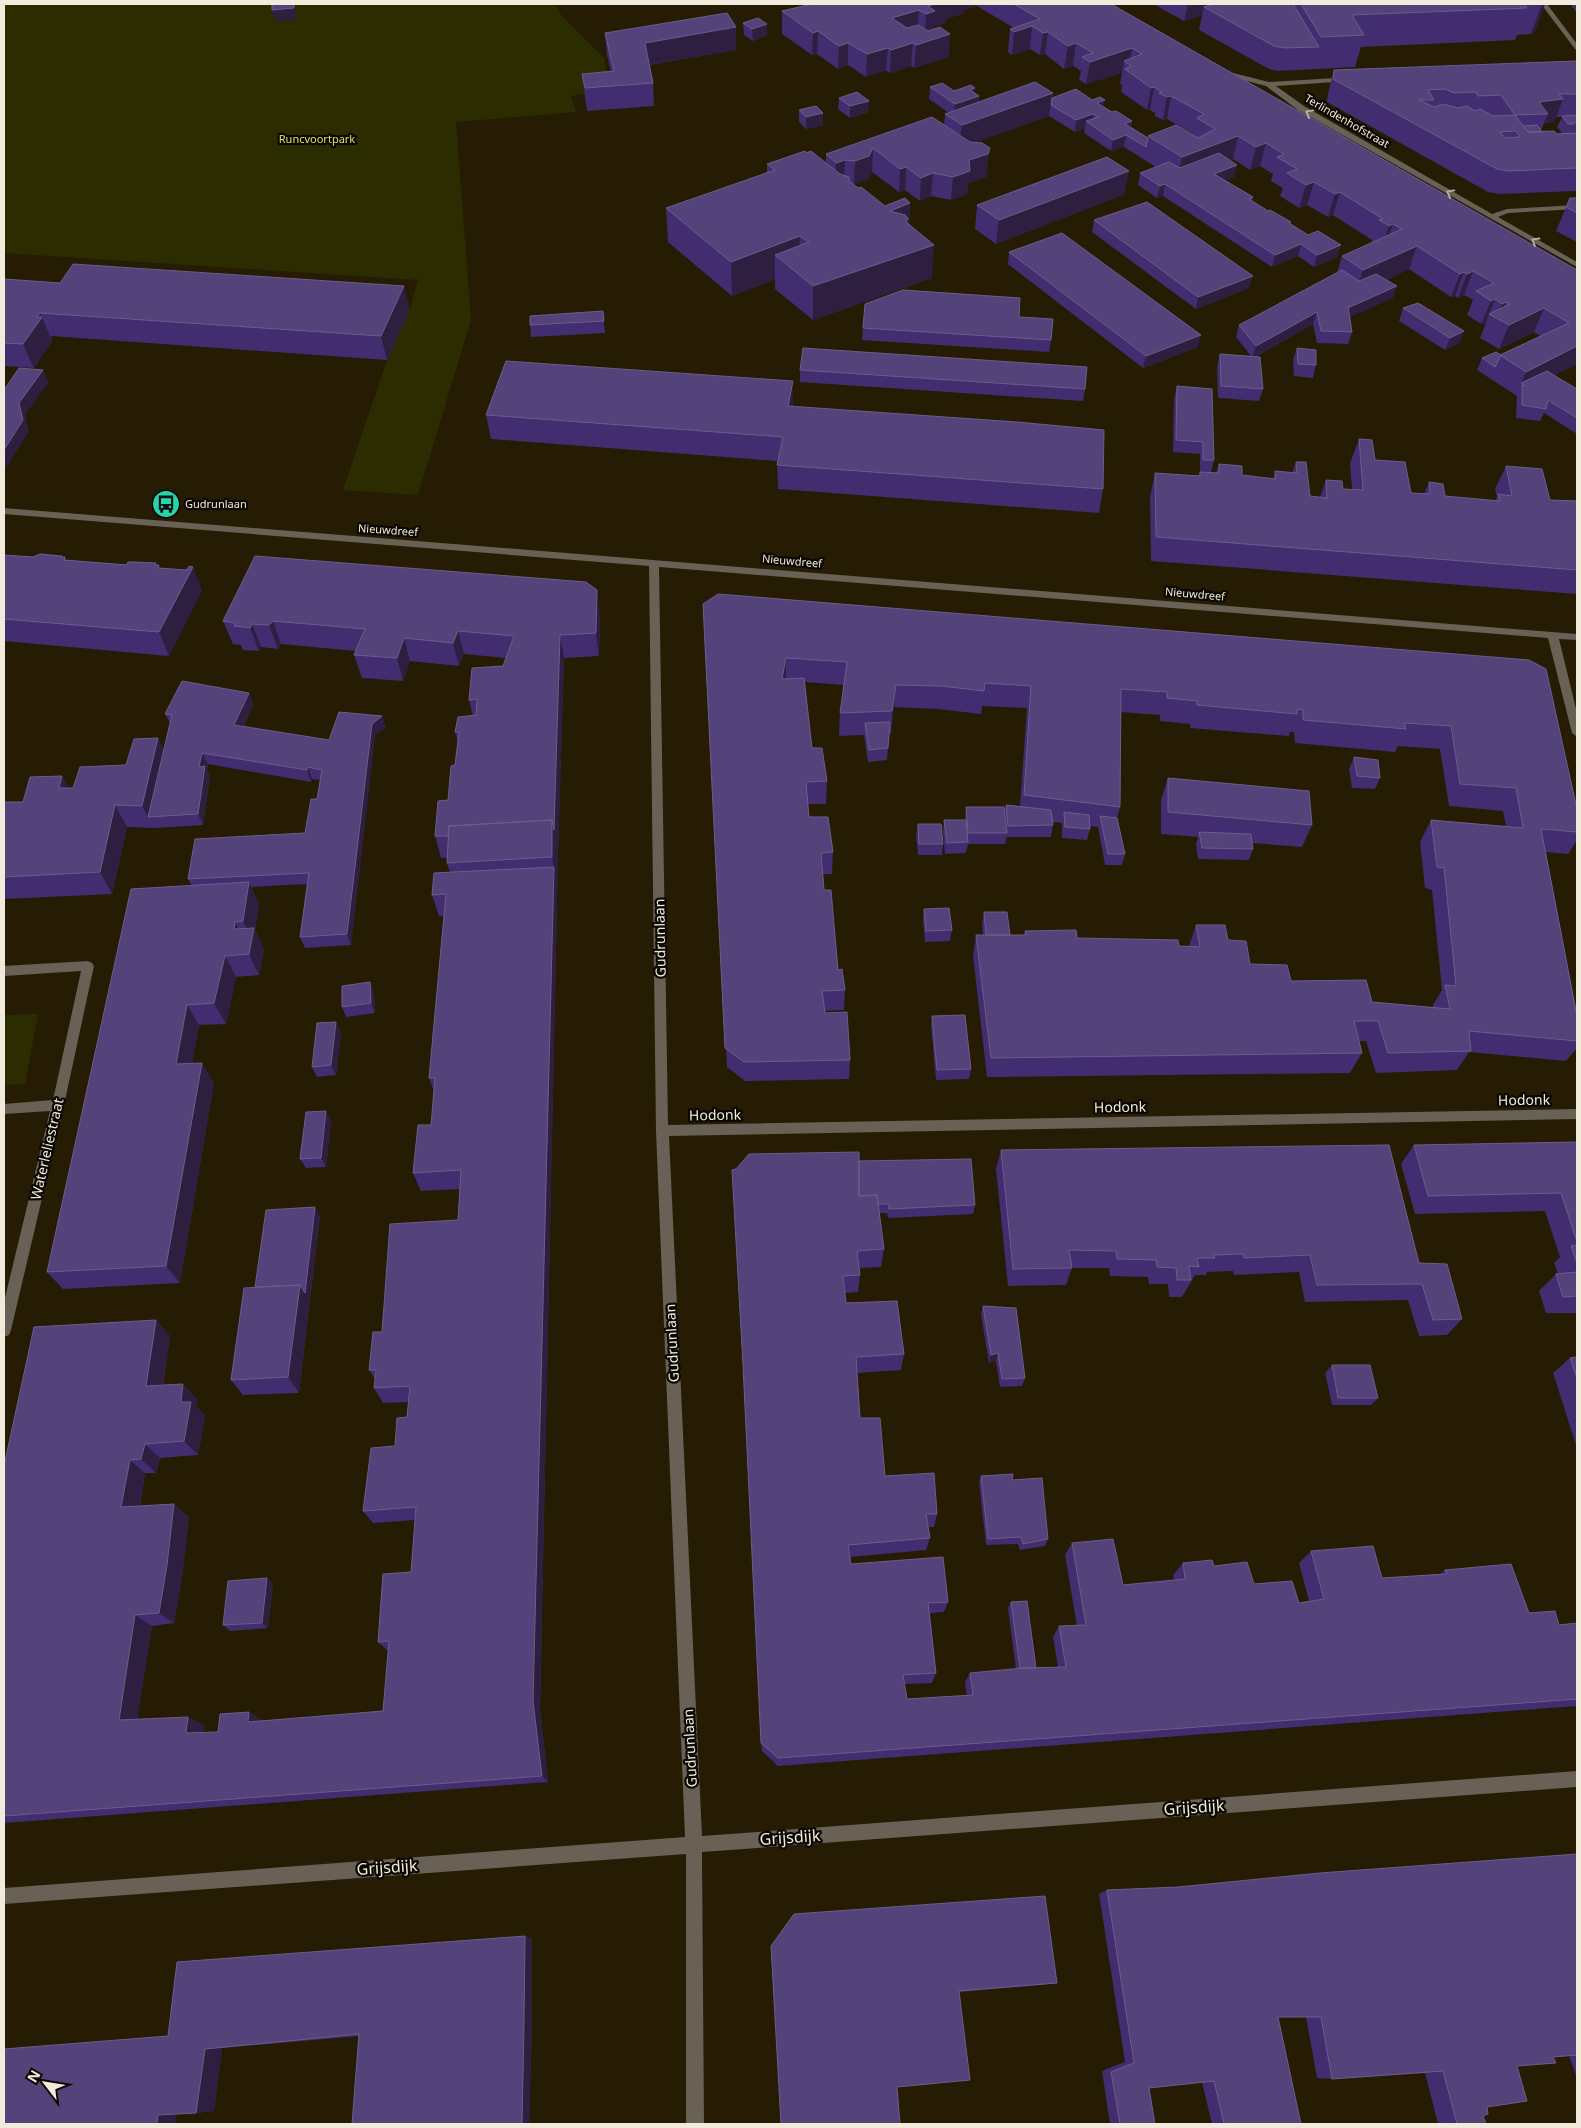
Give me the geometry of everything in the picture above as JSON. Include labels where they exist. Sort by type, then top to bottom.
[{"type":"street","points":[[1544,4],[1577,48]]},
{"type":"street","name":"Terlindenhofstraat","points":[[1218,69],[1226,74],[1269,84],[1301,108],[1577,265]]},
{"type":"street","points":[[1269,84],[1354,78]]},
{"type":"street","points":[[1493,216],[1507,211],[1577,207]]},
{"type":"street","name":"Nieuwdreef","points":[[4,511],[1577,637]]},
{"type":"street","name":"Gudrunlaan","points":[[654,562],[662,1131],[694,1844],[695,2124]]},
{"type":"street","points":[[1552,636],[1577,733]]},
{"type":"street","name":"Waterleliestraat","points":[[4,970],[88,966],[58,1105],[4,1330]]},
{"type":"street","points":[[4,1108],[58,1105]]},
{"type":"street","name":"Hodonk","points":[[662,1131],[1577,1114]]},
{"type":"street","name":"Grijsdijk","points":[[4,1896],[1577,1778]]},
{"type":"green space","name":"Runcvoortpark","points":[[4,4],[554,4],[562,16],[605,59],[607,90],[571,96],[576,112],[456,122],[471,320],[418,495],[343,490],[387,360],[410,309],[418,280],[4,253]]},
{"type":"green space","points":[[38,1014],[25,1084],[4,1085],[4,1015]]},
{"type":"building","points":[[272,4],[294,4],[294,8],[272,10]]},
{"type":"building","points":[[812,4],[936,4],[928,6],[935,11],[926,14],[919,10],[892,18],[907,28],[918,25],[928,31],[940,27],[950,34],[916,45],[913,43],[891,50],[888,48],[867,54],[848,43],[839,46],[818,31],[813,33],[782,11]]},
{"type":"building","points":[[1014,4],[1111,4],[1577,270],[1577,346],[1526,372],[1500,355],[1569,323],[1544,308],[1509,325],[1489,314],[1510,304],[1506,302],[1502,304],[1495,299],[1491,301],[1476,291],[1494,283],[1473,271],[1467,274],[1464,272],[1460,274],[1417,246],[1363,270],[1342,256],[1402,229],[1393,224],[1389,226],[1379,220],[1383,219],[1340,192],[1335,194],[1314,182],[1306,185],[1287,173],[1297,169],[1277,157],[1284,154],[1266,143],[1256,147],[1238,136],[1182,157],[1148,136],[1176,125],[1198,138],[1215,129],[1197,118],[1204,114],[1171,96],[1167,97],[1159,93],[1162,92],[1154,87],[1151,88],[1125,69],[1131,66],[1124,61],[1142,54],[1132,48],[1090,62],[1082,57],[1093,53],[1076,43],[1068,46],[1048,32],[1043,33],[1032,26],[1014,32],[1010,29],[1040,19]]},
{"type":"building","points":[[1214,4],[1293,4],[1319,47],[1284,48],[1274,46],[1204,7]]},
{"type":"building","points":[[1301,4],[1524,4],[1527,8],[1352,15],[1364,35],[1321,37]]},
{"type":"building","points":[[727,13],[736,27],[645,43],[653,83],[585,88],[582,74],[614,71],[605,33]]},
{"type":"building","points":[[758,18],[767,24],[752,29],[743,23]]},
{"type":"building","points":[[1577,61],[1577,94],[1559,94],[1563,99],[1539,102],[1548,114],[1515,115],[1528,132],[1554,131],[1557,134],[1577,133],[1577,168],[1508,171],[1497,169],[1333,79],[1334,70]],"holes":[[[1445,89],[1454,93],[1476,92],[1478,96],[1501,95],[1515,115],[1493,116],[1480,109],[1475,111],[1467,106],[1458,108],[1443,104],[1434,107],[1419,100],[1434,100],[1428,90]],[[1516,131],[1520,137],[1505,138],[1500,132]]]},
{"type":"building","points":[[1035,82],[1053,93],[962,125],[945,114]]},
{"type":"building","points":[[942,83],[954,91],[971,85],[975,88],[970,90],[979,96],[955,104],[930,87]]},
{"type":"building","points":[[1076,89],[1092,100],[1100,97],[1105,100],[1097,103],[1112,112],[1116,111],[1132,121],[1125,124],[1148,138],[1146,147],[1126,135],[1113,140],[1086,121],[1099,117],[1093,114],[1076,120],[1051,105],[1052,98]]},
{"type":"building","points":[[857,92],[869,101],[850,106],[839,98]]},
{"type":"building","points":[[816,106],[823,113],[806,117],[799,110]]},
{"type":"building","points":[[1577,115],[1577,122],[1574,124],[1568,124],[1562,116]]},
{"type":"building","points":[[932,117],[970,142],[982,143],[990,148],[988,154],[969,160],[970,171],[953,177],[933,173],[921,178],[906,167],[900,169],[873,148],[869,156],[855,161],[845,160],[836,163],[826,154]]},
{"type":"building","points":[[1537,125],[1542,132],[1528,132],[1523,126]]},
{"type":"building","points":[[805,151],[806,153],[811,151],[840,174],[849,177],[849,181],[858,188],[861,187],[885,206],[905,198],[910,203],[890,211],[905,215],[908,219],[906,222],[934,245],[813,286],[775,255],[809,242],[800,236],[731,262],[666,208],[775,170],[767,164]]},
{"type":"building","points":[[1219,153],[1237,165],[1214,174],[1253,197],[1249,199],[1291,222],[1289,223],[1308,235],[1318,231],[1341,245],[1317,255],[1301,244],[1275,255],[1165,184],[1160,186],[1140,173],[1169,162],[1180,168]]},
{"type":"building","points":[[1107,157],[1129,171],[999,220],[977,205]]},
{"type":"building","points":[[1570,198],[1577,198],[1577,213],[1566,207]]},
{"type":"building","points":[[1147,202],[1253,276],[1198,297],[1094,220]]},
{"type":"building","points":[[1062,233],[1201,335],[1146,356],[1009,252]]},
{"type":"building","points":[[73,264],[404,286],[381,336],[40,313],[37,317],[42,317],[23,344],[4,343],[4,279],[60,283]]},
{"type":"building","points":[[1342,270],[1359,281],[1376,274],[1397,286],[1350,307],[1348,306],[1352,332],[1321,331],[1317,312],[1256,346],[1239,325]]},
{"type":"building","points":[[903,290],[1020,298],[1019,317],[1053,319],[1051,340],[863,328],[865,304]]},
{"type":"building","points":[[1418,303],[1464,331],[1450,338],[1403,308]]},
{"type":"building","points":[[603,311],[604,321],[530,325],[530,316]]},
{"type":"building","points":[[803,348],[1087,367],[1085,389],[800,370]]},
{"type":"building","points":[[1297,348],[1316,350],[1316,365],[1298,364]]},
{"type":"building","points":[[1496,352],[1501,355],[1495,367],[1482,358]]},
{"type":"building","points":[[1220,354],[1260,357],[1263,389],[1221,386]]},
{"type":"building","points":[[506,361],[793,381],[788,406],[1104,430],[1103,489],[777,465],[783,437],[486,415]]},
{"type":"building","points":[[19,368],[43,370],[19,403],[23,420],[4,450],[4,390]]},
{"type":"building","points":[[1547,371],[1577,389],[1577,418],[1548,400],[1546,409],[1522,405],[1522,385],[1525,386],[1521,383]]},
{"type":"building","points":[[1177,386],[1212,389],[1214,460],[1203,460],[1203,442],[1176,440]]},
{"type":"building","points":[[1359,439],[1372,440],[1375,460],[1405,462],[1411,493],[1430,494],[1429,482],[1443,484],[1445,496],[1500,501],[1498,494],[1512,496],[1506,466],[1542,469],[1550,500],[1577,501],[1577,570],[1156,537],[1155,473],[1200,476],[1200,472],[1219,473],[1219,464],[1242,466],[1242,475],[1276,479],[1275,471],[1297,473],[1296,462],[1306,462],[1310,496],[1327,498],[1326,480],[1342,481],[1343,489],[1363,490]]},
{"type":"building","points":[[40,554],[62,556],[65,557],[64,560],[127,565],[128,562],[156,563],[155,565],[159,565],[158,568],[187,570],[189,566],[193,567],[159,632],[4,619],[4,555],[33,557]]},
{"type":"building","points":[[255,556],[586,582],[597,590],[596,633],[560,635],[554,830],[552,820],[449,826],[448,836],[435,836],[438,801],[448,800],[451,766],[455,765],[459,732],[455,732],[458,717],[476,715],[477,699],[469,700],[472,668],[503,666],[514,636],[458,631],[453,643],[404,638],[397,658],[354,655],[365,629],[273,621],[269,625],[252,624],[250,628],[234,626],[235,623],[223,621]]},
{"type":"building","points":[[718,594],[1529,660],[1546,669],[1577,809],[1577,832],[1541,829],[1577,1016],[1577,1041],[1469,1031],[1471,1051],[1388,1053],[1378,1021],[1354,1021],[1362,1053],[991,1058],[976,935],[1026,935],[1025,931],[1076,930],[1077,938],[1178,940],[1179,946],[1200,947],[1196,925],[1225,925],[1228,940],[1246,941],[1250,964],[1287,965],[1291,981],[1366,980],[1372,1002],[1450,1009],[1445,985],[1456,986],[1452,945],[1444,868],[1437,867],[1431,820],[1523,828],[1516,788],[1460,784],[1451,726],[1404,723],[1406,729],[1303,720],[1303,710],[1297,709],[1297,714],[1197,705],[1197,701],[1167,698],[1167,692],[1121,689],[1120,807],[1024,795],[1031,686],[985,683],[984,691],[941,686],[896,685],[892,711],[840,713],[847,662],[786,658],[782,679],[804,678],[812,748],[822,748],[827,781],[806,782],[809,817],[828,817],[833,852],[821,853],[824,890],[831,890],[838,970],[842,969],[845,990],[822,991],[825,1013],[847,1012],[850,1060],[744,1062],[725,1048],[703,604]]},
{"type":"building","points":[[182,681],[249,693],[234,725],[329,740],[339,712],[382,716],[372,724],[347,934],[300,937],[309,873],[188,879],[195,839],[305,833],[311,799],[317,799],[322,770],[308,767],[307,770],[202,753],[199,767],[205,766],[198,814],[148,817],[172,715],[165,714]]},
{"type":"building","points":[[890,722],[888,748],[869,750],[865,723]]},
{"type":"building","points":[[158,738],[142,806],[115,805],[100,872],[4,877],[4,802],[23,802],[30,777],[62,776],[59,788],[73,788],[80,767],[126,765],[134,739]]},
{"type":"building","points":[[1354,757],[1378,760],[1380,778],[1357,776]]},
{"type":"building","points":[[1168,778],[1309,791],[1312,825],[1168,812]]},
{"type":"building","points":[[1006,805],[1051,810],[1053,825],[1008,826]]},
{"type":"building","points":[[966,807],[1004,807],[1007,833],[968,833]]},
{"type":"building","points":[[1064,812],[1089,815],[1090,829],[1065,827]]},
{"type":"building","points":[[1100,816],[1117,818],[1125,854],[1108,854]]},
{"type":"building","points":[[552,820],[552,857],[447,863],[449,826]]},
{"type":"building","points":[[944,820],[966,820],[968,842],[947,843]]},
{"type":"building","points":[[918,824],[941,824],[943,844],[919,844]]},
{"type":"building","points":[[1199,832],[1251,834],[1253,849],[1202,848]]},
{"type":"building","points":[[554,867],[533,1701],[542,1776],[4,1816],[4,1466],[34,1327],[156,1320],[146,1386],[183,1384],[181,1402],[191,1402],[184,1441],[145,1444],[141,1459],[130,1460],[121,1507],[174,1504],[159,1613],[135,1615],[119,1720],[188,1717],[186,1733],[218,1732],[220,1714],[249,1712],[248,1722],[383,1711],[389,1641],[378,1642],[383,1574],[411,1572],[416,1507],[363,1511],[371,1448],[395,1446],[397,1418],[407,1417],[410,1386],[374,1388],[376,1370],[369,1370],[373,1332],[382,1332],[390,1224],[458,1220],[461,1170],[413,1173],[418,1125],[431,1125],[435,1078],[429,1078],[446,894],[432,895],[434,873]]},
{"type":"building","points":[[249,882],[243,921],[235,922],[234,929],[254,928],[249,954],[225,956],[214,1003],[187,1005],[176,1064],[202,1063],[166,1266],[47,1272],[131,889]]},
{"type":"building","points":[[949,908],[952,930],[926,931],[924,909]]},
{"type":"building","points":[[984,912],[1007,912],[1010,935],[986,935]]},
{"type":"building","points":[[370,982],[371,1003],[342,1007],[342,986]]},
{"type":"building","points":[[965,1015],[971,1069],[937,1070],[932,1016]]},
{"type":"building","points":[[336,1022],[331,1065],[312,1067],[317,1023]]},
{"type":"building","points":[[326,1111],[321,1158],[300,1159],[306,1112]]},
{"type":"building","points":[[1577,1142],[1577,1242],[1561,1193],[1428,1196],[1414,1145]]},
{"type":"building","points":[[1389,1145],[1419,1263],[1447,1264],[1462,1319],[1433,1320],[1422,1284],[1317,1285],[1310,1255],[1244,1258],[1243,1254],[1214,1255],[1215,1258],[1197,1258],[1199,1267],[1189,1266],[1191,1280],[1177,1280],[1176,1268],[1157,1267],[1156,1260],[1117,1259],[1116,1251],[1069,1250],[1072,1268],[1013,1269],[1001,1150]]},
{"type":"building","points":[[859,1152],[859,1196],[877,1195],[884,1249],[857,1251],[860,1275],[843,1276],[846,1303],[897,1301],[904,1354],[856,1357],[860,1418],[880,1418],[885,1476],[934,1473],[937,1514],[926,1514],[930,1538],[848,1545],[851,1564],[943,1557],[948,1602],[928,1603],[936,1673],[903,1675],[907,1699],[973,1695],[970,1673],[1023,1668],[1066,1667],[1059,1626],[1086,1625],[1072,1543],[1113,1539],[1123,1585],[1185,1579],[1183,1563],[1212,1560],[1214,1566],[1247,1562],[1254,1584],[1292,1581],[1299,1603],[1324,1599],[1311,1551],[1373,1546],[1382,1578],[1447,1574],[1445,1570],[1511,1564],[1529,1613],[1555,1611],[1559,1625],[1577,1623],[1577,1699],[778,1758],[761,1743],[732,1170],[736,1169],[749,1154]]},
{"type":"building","points":[[971,1159],[975,1205],[889,1209],[889,1204],[878,1204],[877,1195],[859,1196],[859,1161]]},
{"type":"building","points":[[315,1207],[305,1293],[300,1285],[255,1287],[266,1210]]},
{"type":"building","points":[[1577,1245],[1577,1263],[1571,1246]]},
{"type":"building","points":[[1577,1272],[1577,1296],[1563,1297],[1556,1274]]},
{"type":"building","points":[[300,1285],[288,1377],[231,1380],[244,1288]]},
{"type":"building","points":[[983,1306],[1016,1308],[1025,1378],[1002,1379],[998,1353],[991,1355]]},
{"type":"building","points":[[1577,1357],[1577,1378],[1570,1358]]},
{"type":"building","points":[[1332,1365],[1370,1365],[1378,1398],[1338,1398]]},
{"type":"building","points":[[1013,1474],[1012,1480],[1042,1478],[1048,1539],[1023,1544],[1021,1537],[988,1539],[981,1476]]},
{"type":"building","points":[[267,1578],[262,1623],[223,1625],[228,1581]]},
{"type":"building","points":[[1027,1601],[1036,1668],[1020,1668],[1011,1602]]},
{"type":"building","points":[[1577,1854],[1577,2055],[1553,2057],[1556,2063],[1517,2066],[1527,2101],[1487,2107],[1488,2114],[1483,2116],[1486,2124],[1457,2124],[1443,2071],[1332,2079],[1321,2017],[1278,2017],[1301,2124],[1224,2124],[1214,2081],[1149,2088],[1155,2124],[1120,2124],[1111,2072],[1134,2063],[1107,1890],[1178,1887],[1320,1873]]},
{"type":"building","points":[[1045,1896],[1057,1983],[959,1991],[970,2080],[897,2087],[900,2124],[781,2124],[771,1946],[794,1914]]},
{"type":"building","points":[[525,1936],[522,2124],[352,2124],[359,2034],[205,2049],[196,2113],[158,2115],[157,2124],[4,2124],[4,2049],[168,2036],[177,1962]]},
{"type":"place","name":"Gudrunlaan","points":[[166,504]]}]
